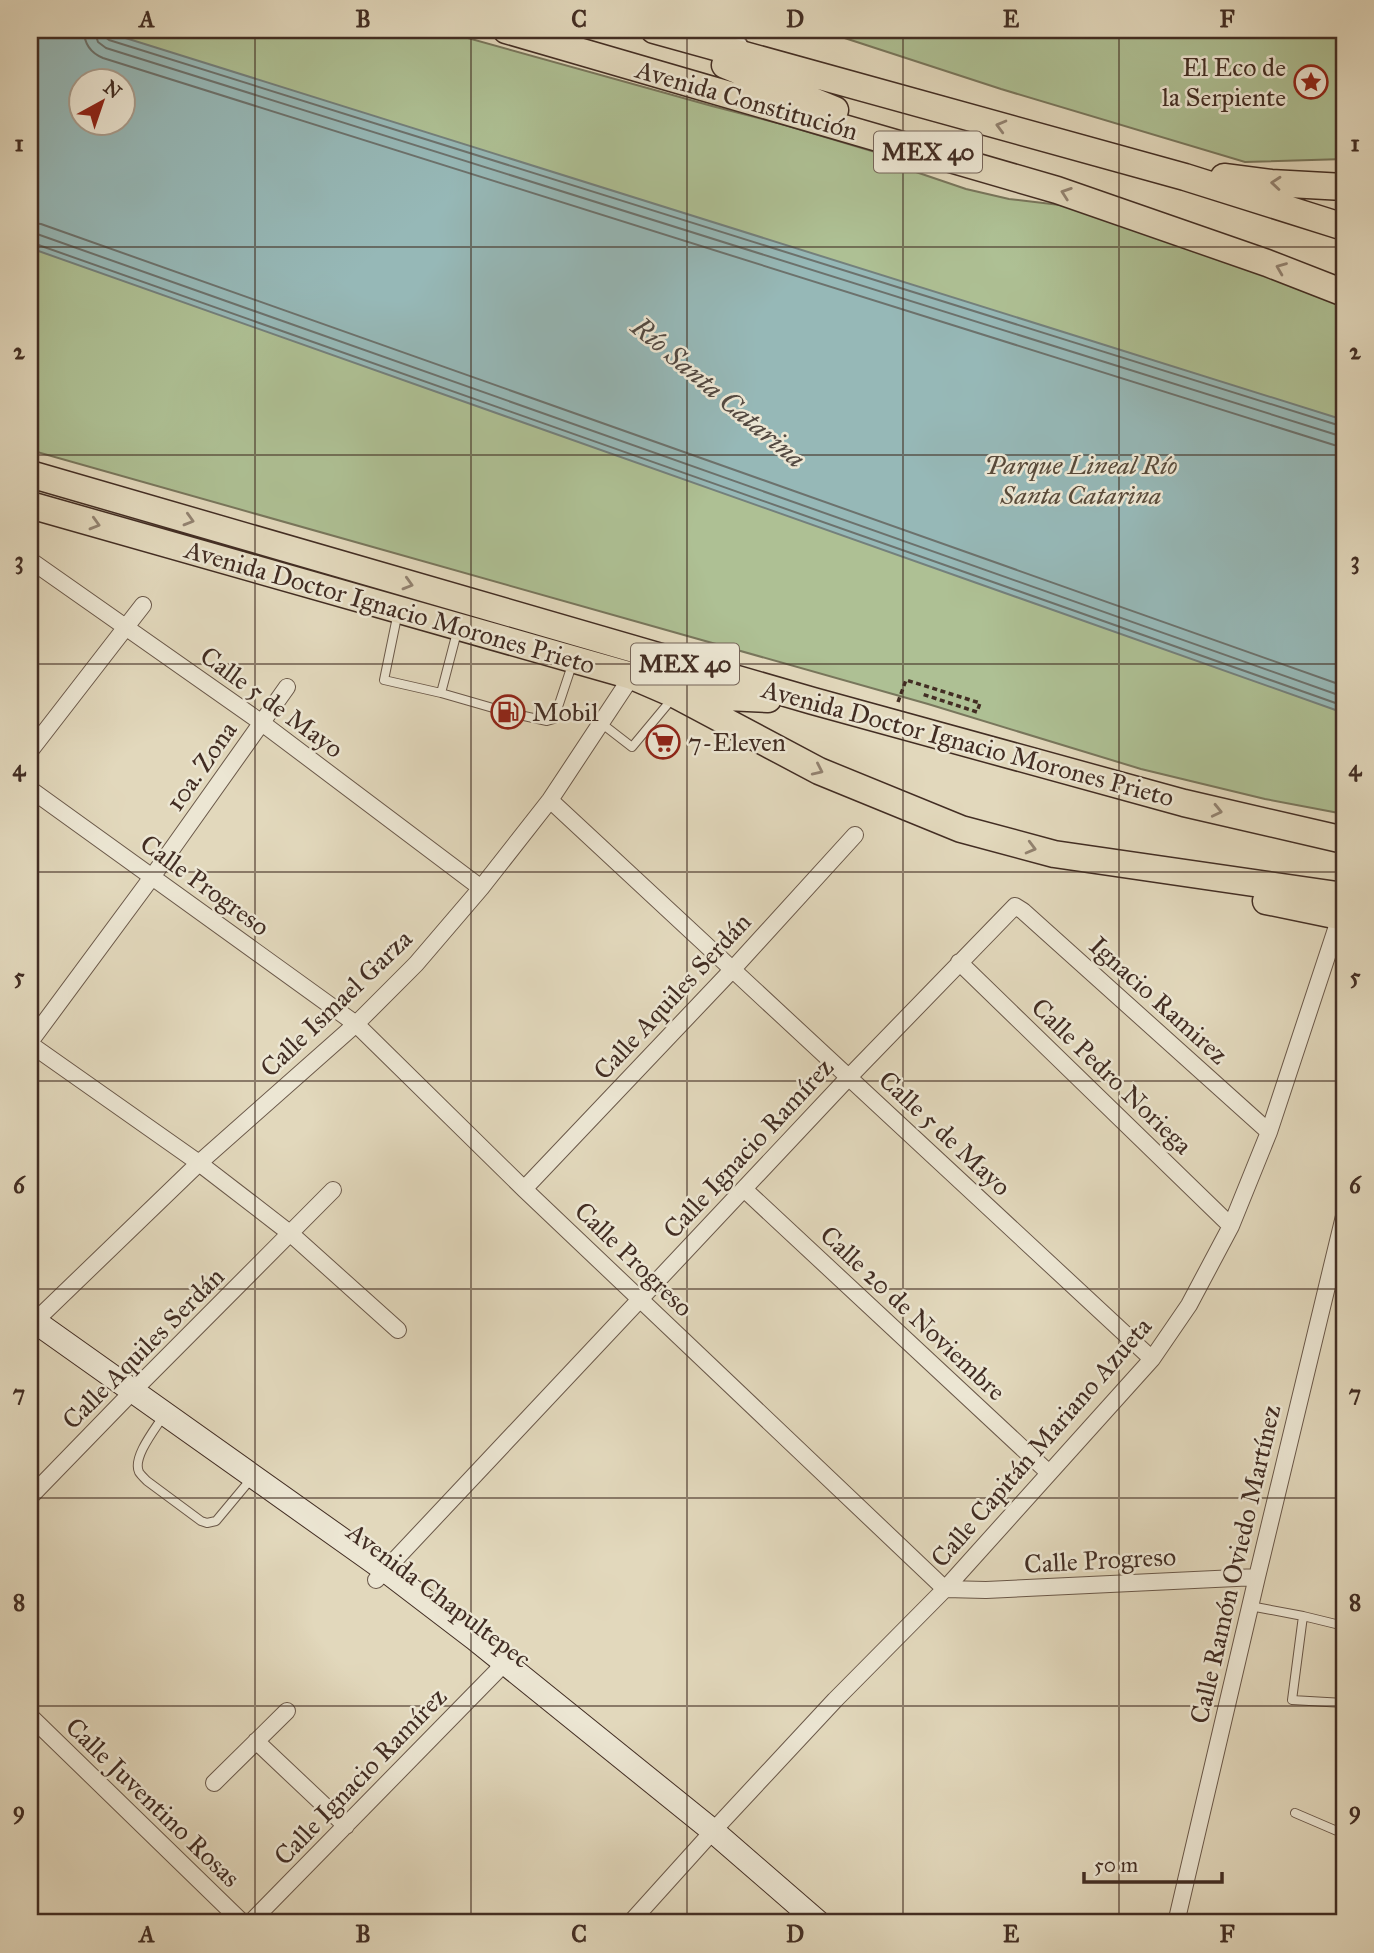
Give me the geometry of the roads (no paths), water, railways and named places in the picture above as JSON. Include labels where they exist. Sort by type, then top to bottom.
[{"type":"highway","name":"Avenida Constitución","points":[[506,30],[1057,190],[1267,263],[1344,293]]},
{"type":"highway","points":[[642,30],[957,160]]},
{"type":"highway","name":"Avenida Constitución","points":[[654,30],[1185,177],[1344,227]]},
{"type":"highway","points":[[1185,177],[1232,177],[1271,183],[1344,187]]},
{"type":"highway","points":[[1281,208],[1344,211]]},
{"type":"highway","name":"Avenida Doctor Ignacio Morones Prieto","points":[[30,474],[813,701],[1184,803],[1341,841]]},
{"type":"highway","name":"Avenida Doctor Ignacio Morones Prieto","points":[[30,505],[632,676],[676,695],[819,771],[961,829],[1054,854],[1217,877],[1264,901],[1343,908]]},
{"type":"highway","points":[[676,695],[813,701]]},
{"type":"main road","name":"Avenida Chapultepec","points":[[31,1324],[381,1575],[500,1667],[811,1922]]},
{"type":"street","points":[[709,30],[760,59]]},
{"type":"street","name":"Calle 5 de Mayo","points":[[30,560],[262,723],[481,888]]},
{"type":"street","points":[[30,751],[143,605]]},
{"type":"street","name":"Calle Ismael Garza","points":[[31,1324],[199,1163],[356,1024],[416,964],[481,888],[550,800],[632,676]]},
{"type":"street","name":"10a. Zona","points":[[30,1043],[287,687]]},
{"type":"street","name":"Calle Progreso","points":[[30,789],[356,1024],[524,1189],[945,1589],[986,1590],[1257,1577]]},
{"type":"street","name":"Calle 5 de Mayo","points":[[550,800],[1152,1359]]},
{"type":"street","name":"Calle Aquiles Serdán","points":[[524,1189],[732,970],[855,835]]},
{"type":"street","name":"Calle Ignacio Ramírez","points":[[381,1575],[849,1077],[1014,906]]},
{"type":"street","name":"Ignacio Ramirez","points":[[1014,906],[1023,911],[1269,1132]]},
{"type":"street","name":"Calle Capitán Mariano Azueta","points":[[630,1923],[835,1700],[945,1589],[1152,1359],[1189,1305],[1231,1226],[1269,1132],[1343,908]]},
{"type":"street","name":"Calle Pedro Noriega","points":[[959,962],[1231,1226]]},
{"type":"street","points":[[30,1043],[199,1163],[291,1234],[398,1330]]},
{"type":"street","name":"Calle 20 de Noviembre","points":[[744,1189],[1049,1473]]},
{"type":"street","name":"Calle Aquiles Serdán","points":[[30,1497],[128,1395],[334,1190]]},
{"type":"street","name":"Calle Ramón Oviedo Martínez","points":[[1176,1923],[1344,1216]]},
{"type":"street","name":"Calle Ignacio Ramírez","points":[[250,1923],[500,1667]]},
{"type":"street","points":[[214,1783],[287,1711]]},
{"type":"street","name":"Calle Juventino Rosas","points":[[30,1716],[243,1923]]},
{"type":"street","points":[[256,1741],[346,1826]]},
{"type":"lane","points":[[399,609],[384,680],[493,708]]},
{"type":"lane","points":[[441,693],[459,626]]},
{"type":"lane","points":[[524,716],[547,721],[554,719],[574,659]]},
{"type":"lane","points":[[601,723],[632,747],[676,695]]},
{"type":"lane","points":[[161,1419],[139,1454],[139,1473],[201,1521],[216,1521],[249,1481]]},
{"type":"lane","points":[[1250,1606],[1344,1626]]},
{"type":"lane","points":[[1303,1616],[1292,1700],[1343,1703],[1344,1689]]},
{"type":"lane","points":[[1295,1813],[1344,1835]]},
{"type":"water","name":"Río Santa Catarina","points":[[30,30],[100,30],[1344,420],[1344,713],[30,248]]},
{"type":"place","name":"El Eco de la Serpiente","points":[[1311,82]]},
{"type":"place","name":"Mobil","points":[[508,712]]},
{"type":"place","name":"7-Eleven","points":[[663,742]]},
{"type":"park label","name":"Parque Lineal Río Santa Catarina","points":[[1081,480]]}]
